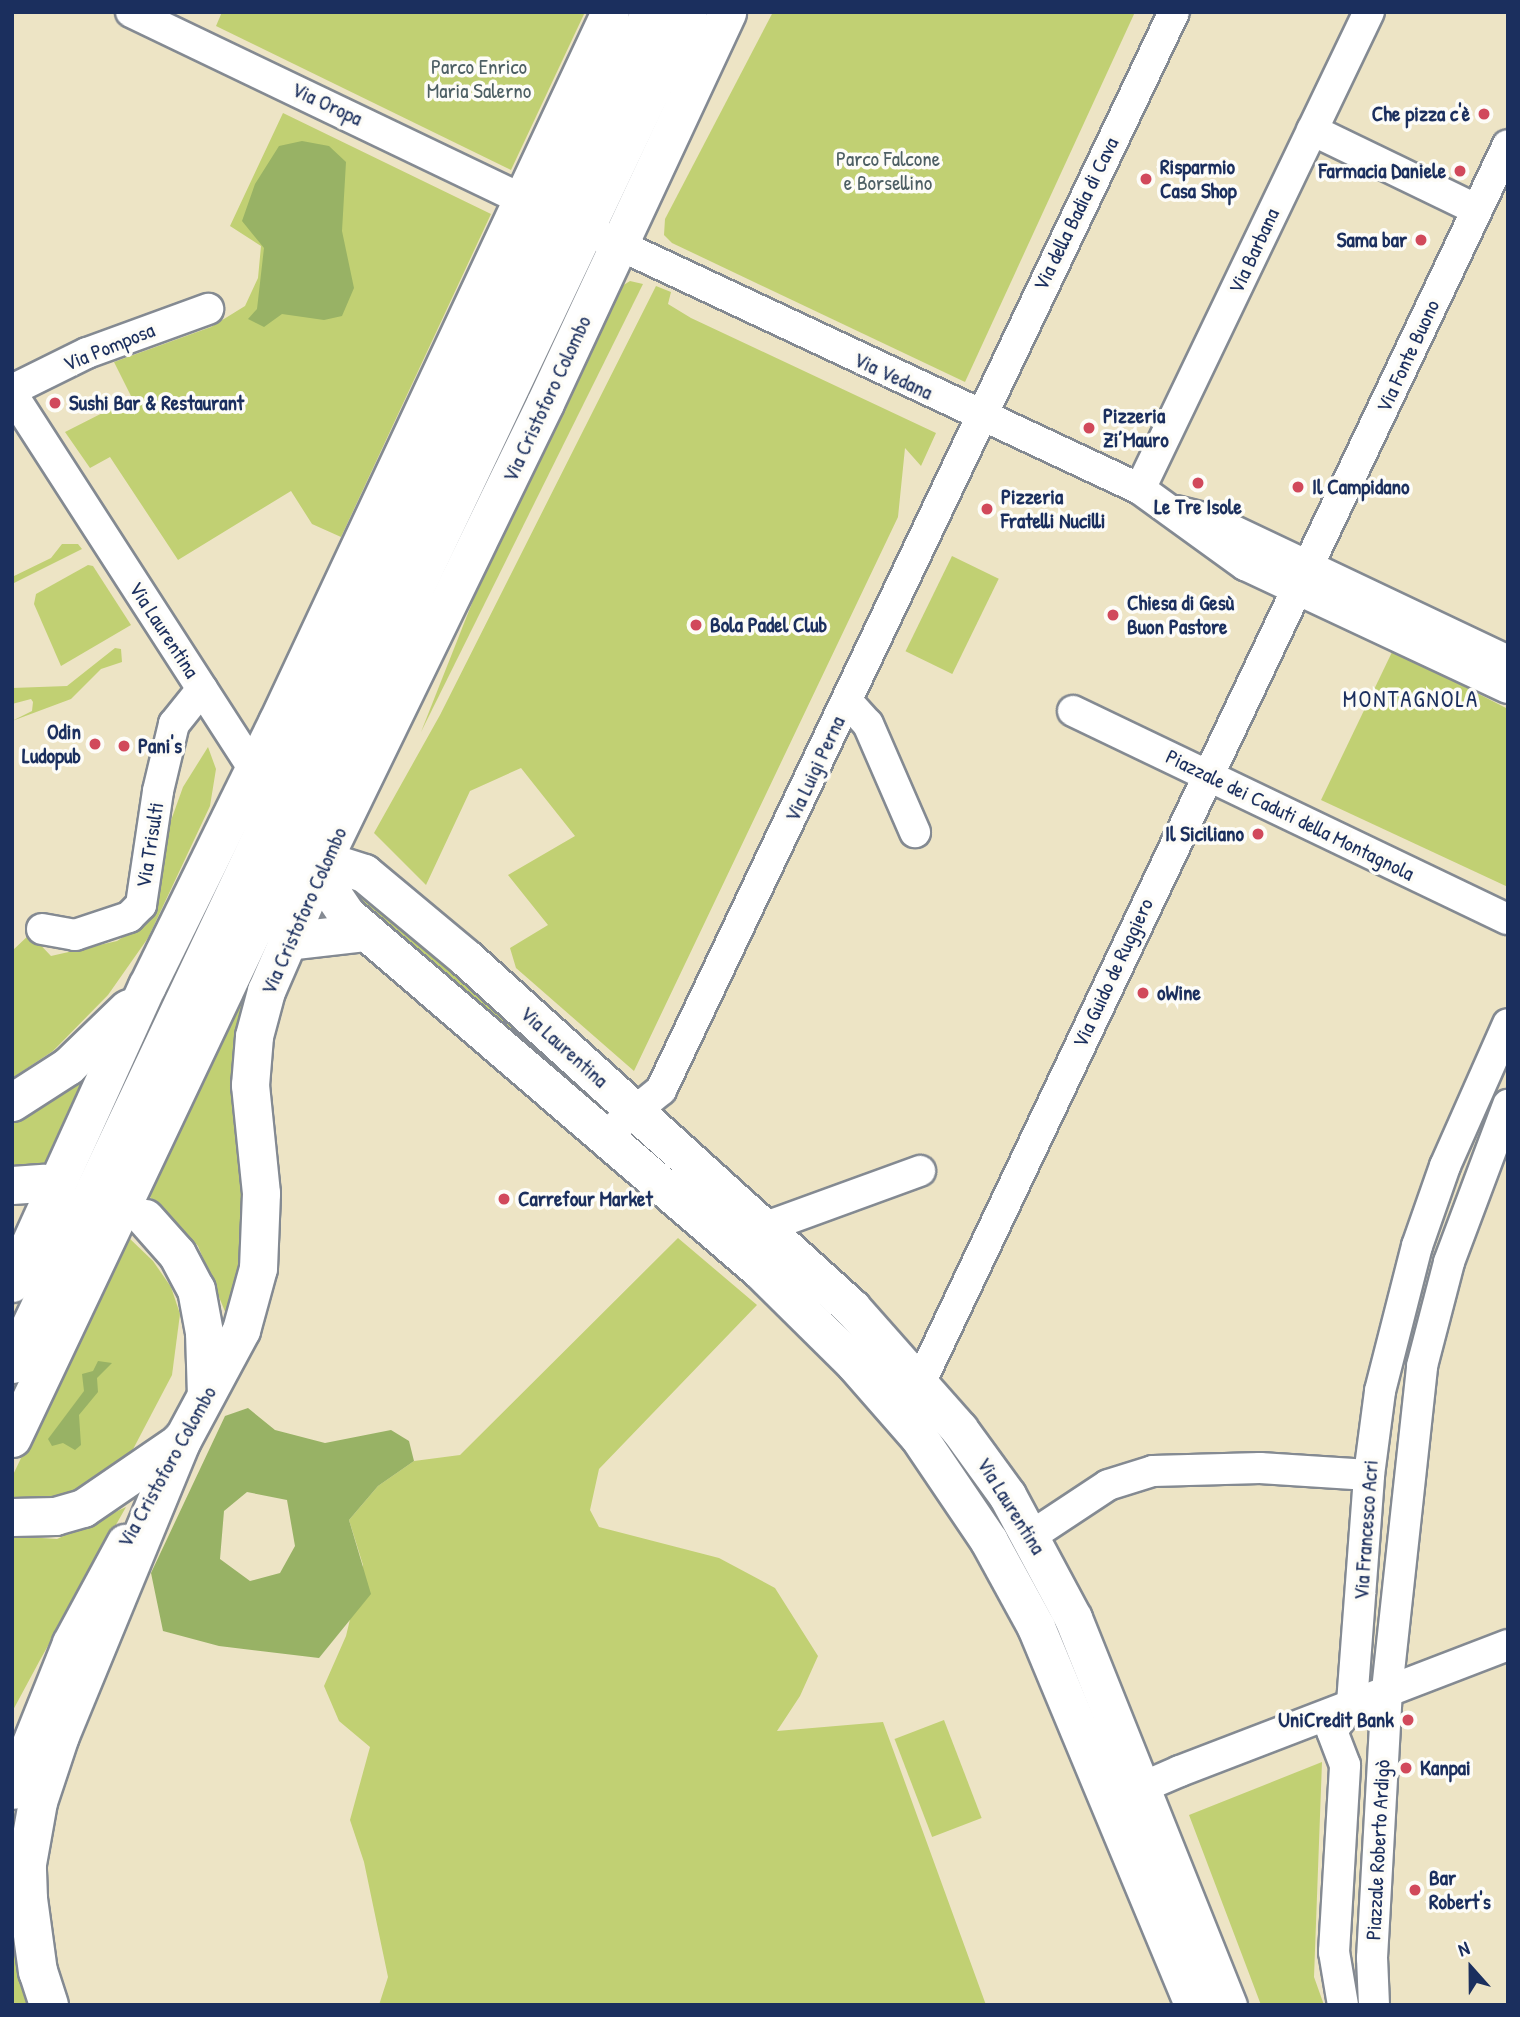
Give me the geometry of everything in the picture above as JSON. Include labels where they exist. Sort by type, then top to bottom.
[{"type":"highway","points":[[49,2005],[38,1972],[28,1899],[27,1864],[38,1802],[60,1736],[182,1440]]},
{"type":"main road","points":[[12,1283],[147,986],[254,769],[333,595],[449,356],[610,12]]},
{"type":"main road","name":"Via Cristoforo Colombo","points":[[570,221],[650,12]]},
{"type":"main road","name":"Via Cristoforo Colombo","points":[[12,1364],[287,816],[570,221],[688,12]]},
{"type":"main road","name":"Via Cristoforo Colombo","points":[[12,1790],[71,1643],[241,1330],[258,1268],[261,1214],[251,1062],[262,1004],[286,941],[545,403],[727,12]]},
{"type":"main road","points":[[449,356],[464,443],[545,403]]},
{"type":"main road","points":[[333,595],[412,554],[426,652]]},
{"type":"main road","name":"Via Laurentina","points":[[254,769],[287,816],[323,860],[340,906],[366,932],[607,1134],[761,1270],[854,1363],[918,1436],[1020,1595],[1117,1817],[1193,2005]]},
{"type":"main road","name":"Via Cristoforo Colombo","points":[[12,1438],[287,816]]},
{"type":"main road","name":"Via Laurentina","points":[[323,860],[357,869],[385,889],[766,1227],[921,1381],[988,1468],[1031,1536],[1073,1618],[1143,1787],[1228,2005]]},
{"type":"main road","points":[[286,941],[366,932]]},
{"type":"main road","points":[[12,1102],[81,1055],[147,986]]},
{"type":"main road","points":[[145,1218],[177,1254],[196,1289],[204,1332],[206,1398]]},
{"type":"main road","points":[[12,1517],[55,1516],[83,1508],[182,1440]]},
{"type":"main road","points":[[12,1734],[71,1643]]},
{"type":"street","name":"Via Oropa","points":[[131,12],[179,22],[291,87],[521,199]]},
{"type":"street","name":"Via della Badia di Cava","points":[[980,417],[1174,12]]},
{"type":"street","name":"Via Barbana","points":[[1140,489],[1369,12]]},
{"type":"street","points":[[1312,130],[1465,204]]},
{"type":"street","name":"Via Fonte Buono","points":[[1304,579],[1508,145]]},
{"type":"street","points":[[521,199],[618,245]]},
{"type":"street","name":"Via Vedana","points":[[618,245],[980,417],[1140,489],[1234,559],[1304,579]]},
{"type":"street","name":"Via Pomposa","points":[[12,392],[87,353],[208,309]]},
{"type":"street","name":"Via Laurentina","points":[[12,392],[254,769]]},
{"type":"street","name":"Via Luigi Perna","points":[[638,1113],[661,1090],[980,417]]},
{"type":"street","points":[[1304,579],[1508,661]]},
{"type":"street","points":[[1304,579],[1508,688]]},
{"type":"street","name":"Via Guido de Ruggiero","points":[[921,1381],[1304,579]]},
{"type":"street","name":"Via Trisulti","points":[[42,929],[75,935],[129,917],[141,905],[156,804],[174,724],[202,689]]},
{"type":"street","points":[[847,701],[868,724],[915,832]]},
{"type":"street","name":"Piazzale dei Caduti della Montagnola","points":[[1073,711],[1508,919]]},
{"type":"street","name":"Via Francesco Acri","points":[[1352,1703],[1369,1475],[1386,1359],[1405,1282],[1445,1166],[1508,1024]]},
{"type":"street","name":"Via Francesco Acri","points":[[1387,1690],[1422,1366],[1443,1281],[1478,1179],[1508,1105]]},
{"type":"street","points":[[607,1134],[638,1113]]},
{"type":"street","points":[[1445,1166],[1478,1179]]},
{"type":"street","points":[[766,1227],[920,1171]]},
{"type":"street","points":[[1386,1359],[1422,1366]]},
{"type":"street","points":[[1031,1536],[1108,1485],[1145,1472],[1260,1468],[1369,1475]]},
{"type":"street","points":[[1117,1817],[1128,1798],[1143,1787],[1352,1703],[1508,1645]]},
{"type":"street","name":"Piazzale Roberto Ardigò","points":[[1374,2005],[1372,1958],[1387,1690]]},
{"type":"street","name":"Piazzale Roberto Ardigò","points":[[1343,2005],[1334,1951],[1345,1765],[1332,1731],[1352,1703]]},
{"type":"green space","name":"Parco Enrico Maria Salerno","points":[[222,12],[585,12],[511,170],[216,26]]},
{"type":"green space","name":"Parco Falcone e Borsellino","points":[[773,12],[1135,12],[965,382],[672,243],[664,235],[665,219]]},
{"type":"green space","points":[[283,113],[491,214],[341,537],[312,524],[291,491],[178,560],[110,457],[90,468],[65,432],[132,398],[114,362],[211,327],[245,306],[258,278],[261,246],[230,226]]},
{"type":"green space","points":[[302,141],[329,146],[346,162],[342,231],[354,288],[342,316],[324,320],[282,314],[264,327],[248,319],[257,309],[264,248],[242,221],[255,184],[279,146]]},
{"type":"green space","points":[[630,281],[643,284],[421,732],[474,598],[622,286]]},
{"type":"green space","name":"Bola Padel Club","points":[[656,286],[671,292],[668,304],[691,318],[936,433],[921,466],[905,448],[898,517],[634,1071],[516,968],[510,948],[548,925],[508,875],[575,836],[521,768],[470,791],[426,885],[374,833],[440,715]]},
{"type":"green space","points":[[62,544],[78,544],[82,549],[12,584],[12,577],[51,558]]},
{"type":"green space","points":[[952,556],[999,579],[952,674],[906,651]]},
{"type":"green space","points":[[88,565],[93,566],[131,625],[61,666],[34,604],[36,594]]},
{"type":"green space","points":[[115,648],[121,649],[122,662],[101,669],[71,699],[12,721],[32,711],[33,702],[31,699],[12,704],[12,688],[67,686]]},
{"type":"green space","points":[[1393,650],[1508,709],[1508,887],[1321,800]]},
{"type":"green space","points":[[208,747],[216,769],[210,806],[148,938],[108,995],[53,1051],[12,1078],[12,951],[30,934],[51,956],[117,941],[131,932],[183,787]]},
{"type":"green space","points":[[348,885],[615,1109],[612,1113],[345,889]]},
{"type":"green space","points":[[285,900],[244,1203],[244,1256],[226,1314],[198,1246],[146,1193]]},
{"type":"green space","points":[[93,1058],[57,1168],[12,1170],[12,1113]]},
{"type":"green space","points":[[127,1236],[153,1261],[171,1287],[180,1314],[172,1375],[130,1455],[70,1498],[12,1499],[12,1477]]},
{"type":"green space","points":[[678,1238],[757,1305],[599,1469],[590,1510],[599,1527],[719,1558],[775,1588],[818,1656],[800,1696],[777,1731],[883,1722],[986,2005],[379,2005],[388,1977],[364,1862],[350,1820],[370,1747],[339,1721],[324,1686],[346,1636],[363,1565],[349,1520],[378,1486],[414,1461],[460,1455]]},
{"type":"green space","points":[[98,1361],[112,1363],[97,1378],[98,1392],[79,1415],[81,1445],[75,1450],[63,1443],[52,1446],[48,1439],[84,1391],[82,1374],[93,1371]]},
{"type":"green space","points":[[248,1408],[275,1430],[325,1443],[391,1430],[409,1441],[414,1461],[378,1486],[349,1520],[371,1594],[319,1658],[219,1646],[163,1631],[151,1573],[225,1416]],"holes":[[[247,1492],[287,1500],[295,1546],[280,1573],[250,1581],[220,1559],[224,1511]]]},
{"type":"green space","points":[[126,1507],[12,1712],[12,1536],[57,1539]]},
{"type":"green space","points":[[944,1720],[982,1818],[932,1837],[895,1739]]},
{"type":"green space","points":[[1322,1762],[1314,1977],[1324,2005],[1261,2005],[1189,1815]]},
{"type":"green space","points":[[28,1784],[36,2005],[12,2005],[12,1820]]},
{"type":"place","name":"Che pizza c'è","points":[[1484,114]]},
{"type":"place","name":"Farmacia Daniele","points":[[1460,171]]},
{"type":"place","name":"Risparmio Casa Shop","points":[[1146,179]]},
{"type":"place","name":"Sama bar","points":[[1421,240]]},
{"type":"place","name":"Sushi Bar & Restaurant","points":[[55,403]]},
{"type":"place","name":"Pizzeria Zi’Mauro","points":[[1089,428]]},
{"type":"place","name":"Le Tre Isole","points":[[1198,483]]},
{"type":"place","name":"Il Campidano","points":[[1298,487]]},
{"type":"place","name":"Pizzeria Fratelli Nucilli","points":[[987,509]]},
{"type":"place","name":"Chiesa di Gesù Buon Pastore","points":[[1113,615]]},
{"type":"place","name":"Bola Padel Club","points":[[696,625]]},
{"type":"place","name":"Odin Ludopub","points":[[95,744]]},
{"type":"place","name":"Pani's","points":[[124,746]]},
{"type":"place","name":"Il Siciliano","points":[[1258,834]]},
{"type":"place","name":"oWine","points":[[1143,993]]},
{"type":"place","name":"Carrefour Market","points":[[504,1199]]},
{"type":"place","name":"UniCredit Bank","points":[[1408,1720]]},
{"type":"place","name":"Kanpai","points":[[1406,1768]]},
{"type":"place","name":"Bar Robert's","points":[[1415,1890]]},
{"type":"district","name":"MONTAGNOLA","points":[[1411,699]]}]
